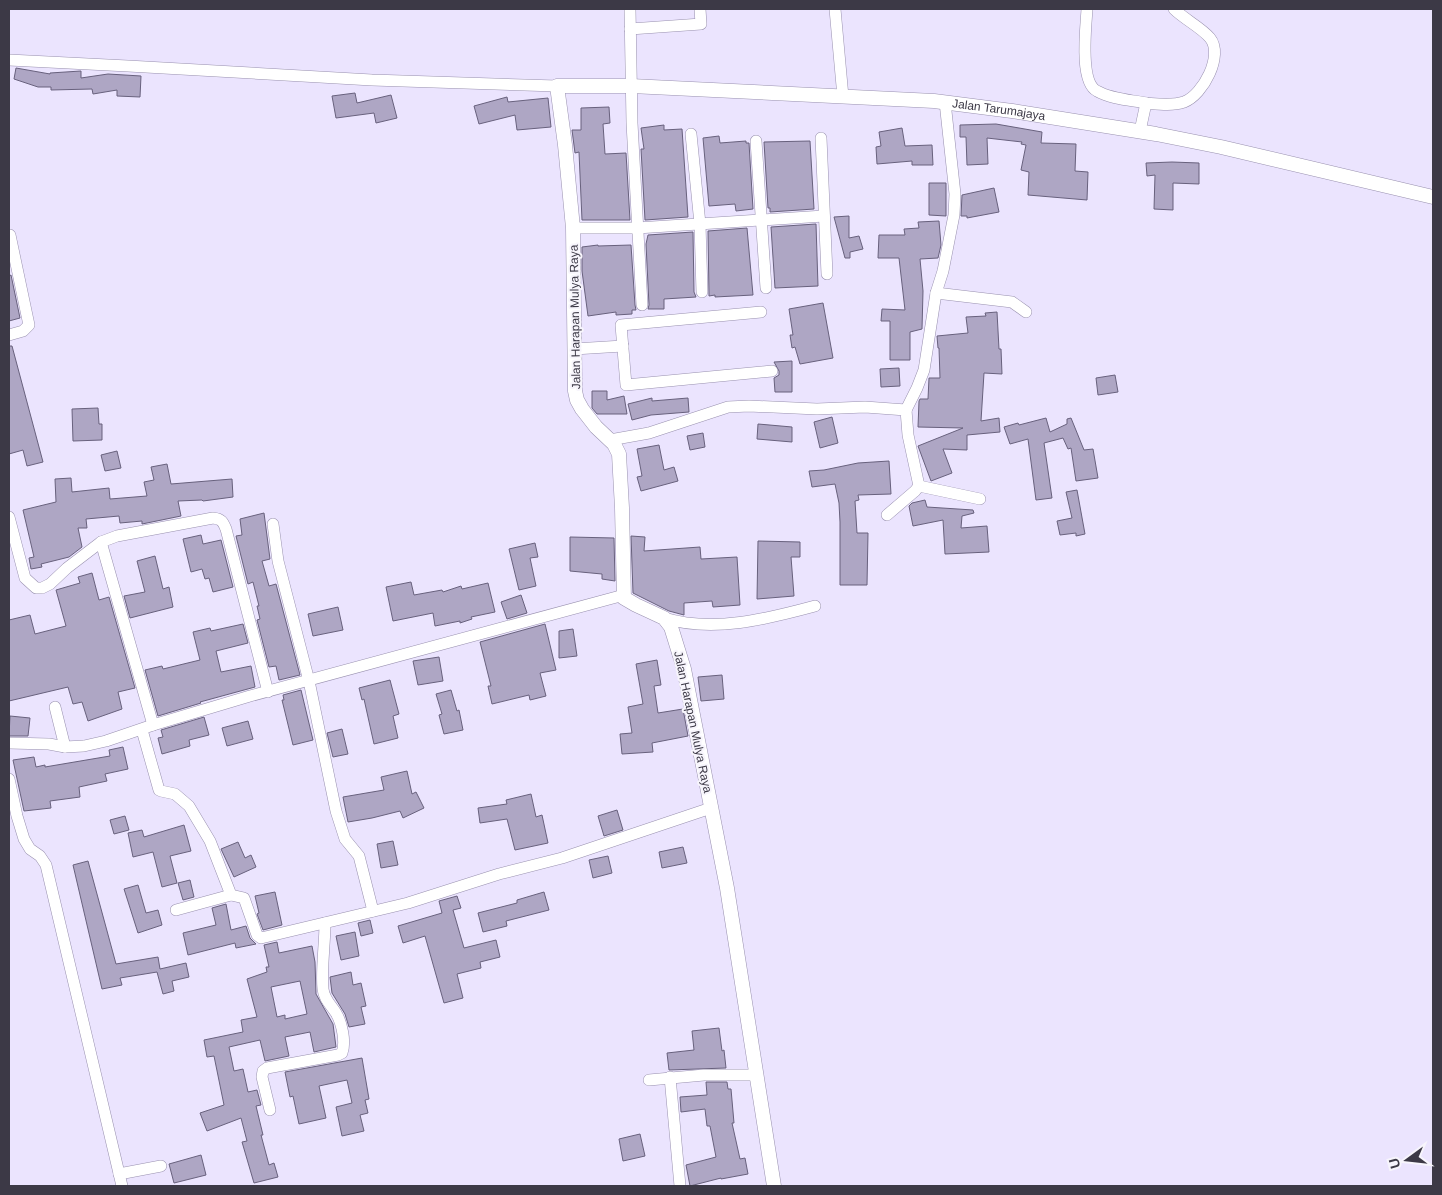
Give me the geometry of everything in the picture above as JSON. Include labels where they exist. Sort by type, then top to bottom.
[{"type":"street","points":[[630,9],[631,86],[642,305]]},
{"type":"street","points":[[630,29],[701,24],[700,9]]},
{"type":"street","points":[[835,9],[843,97]]},
{"type":"street","points":[[1086,9],[1085,61],[1086,76],[1091,87],[1108,95],[1162,105],[1192,98],[1207,80],[1216,54],[1210,37],[1174,9]]},
{"type":"street","points":[[9,60],[372,80],[557,86]]},
{"type":"street","name":"Jalan Tarumajaya","points":[[557,86],[631,86],[945,102],[1012,111],[1221,147],[1433,197]]},
{"type":"street","name":"Jalan Harapan Mulya Raya","points":[[557,86],[573,228],[575,391],[577,400],[596,427],[617,448],[621,477],[624,595]]},
{"type":"street","points":[[919,486],[908,435],[906,410],[924,370],[936,293],[943,271],[954,215],[955,194],[945,102]]},
{"type":"street","points":[[1140,132],[1146,103]]},
{"type":"street","points":[[691,134],[700,224],[702,292]]},
{"type":"street","points":[[821,138],[827,274]]},
{"type":"street","points":[[756,141],[766,288]]},
{"type":"street","points":[[573,228],[638,228],[824,216]]},
{"type":"street","points":[[9,335],[23,331],[29,326],[10,235]]},
{"type":"street","points":[[936,293],[1012,302],[1026,312]]},
{"type":"street","points":[[761,312],[621,325],[626,385],[772,371]]},
{"type":"street","points":[[574,349],[623,346]]},
{"type":"street","points":[[610,440],[649,433],[728,407],[758,406],[817,409],[865,407],[906,410]]},
{"type":"street","points":[[919,486],[980,500]]},
{"type":"street","points":[[887,515],[919,486]]},
{"type":"street","points":[[9,517],[25,578],[36,588],[42,588],[50,584],[67,568],[101,542],[117,536],[219,518],[223,521],[226,529],[268,692]]},
{"type":"street","points":[[273,524],[281,577],[309,681],[341,829],[345,839],[359,856],[373,911]]},
{"type":"street","points":[[101,542],[148,727],[159,790],[175,794],[189,806],[210,842],[231,895]]},
{"type":"street","points":[[9,743],[48,744],[64,747],[84,746],[268,692],[624,595],[627,600],[664,618],[681,623],[722,623],[766,619],[815,606]]},
{"type":"street","name":"Jalan Harapan Mulya Raya","points":[[664,618],[671,627],[684,669],[729,897],[774,1186]]},
{"type":"street","points":[[54,708],[64,747]]},
{"type":"street","points":[[9,779],[24,840],[46,865],[122,1186]]},
{"type":"street","points":[[176,910],[231,895],[239,895],[244,898],[258,938],[418,900],[499,874],[562,858],[711,808]]},
{"type":"street","points":[[270,1110],[262,1077],[263,1071],[267,1068],[342,1054],[344,1048],[342,1028],[336,1014],[327,1002],[323,990],[325,923]]},
{"type":"street","points":[[649,1080],[704,1075],[756,1075]]},
{"type":"street","points":[[670,1078],[680,1186]]},
{"type":"street","points":[[119,1174],[161,1166]]},
{"type":"building","points":[[16,68],[50,74],[81,71],[81,78],[108,74],[141,76],[140,97],[117,96],[117,90],[93,94],[92,89],[51,90],[51,87],[38,87],[14,79]]},
{"type":"building","points":[[355,93],[357,103],[391,95],[397,118],[376,123],[374,113],[336,118],[332,96]]},
{"type":"building","points":[[507,97],[508,102],[548,98],[551,127],[517,130],[515,115],[479,124],[474,106]]},
{"type":"building","points":[[609,107],[610,123],[603,124],[605,154],[626,153],[630,220],[582,220],[579,152],[575,153],[572,130],[581,130],[581,108]]},
{"type":"building","points":[[996,124],[1042,132],[1041,143],[1076,144],[1075,171],[1088,172],[1087,200],[1028,195],[1029,172],[1021,170],[1026,145],[1021,144],[1022,142],[987,138],[988,164],[967,165],[966,137],[960,137],[960,125]]},
{"type":"building","points":[[664,125],[664,130],[682,129],[688,217],[645,220],[641,149],[644,149],[641,128]]},
{"type":"building","points":[[902,128],[905,146],[932,145],[933,165],[912,165],[912,161],[877,164],[876,147],[881,146],[879,132]]},
{"type":"building","points":[[719,136],[720,143],[746,141],[746,143],[749,143],[753,209],[736,211],[735,204],[709,206],[703,138]]},
{"type":"building","points":[[810,141],[814,209],[770,212],[770,208],[768,208],[764,142]]},
{"type":"building","points":[[1146,163],[1199,163],[1199,184],[1173,183],[1173,210],[1154,209],[1155,175],[1147,176]]},
{"type":"building","points":[[929,183],[946,183],[946,216],[929,215]]},
{"type":"building","points":[[994,188],[999,212],[967,218],[967,216],[961,216],[962,195]]},
{"type":"building","points":[[849,216],[849,238],[859,236],[863,249],[850,252],[850,258],[845,258],[834,217]]},
{"type":"building","points":[[939,221],[941,245],[938,258],[920,259],[923,291],[922,329],[910,332],[910,360],[890,360],[890,321],[881,321],[882,309],[905,310],[899,258],[878,258],[879,235],[905,235],[904,229],[919,228],[918,222]]},
{"type":"building","points":[[816,224],[818,286],[775,288],[771,227]]},
{"type":"building","points":[[747,228],[753,295],[709,296],[708,231]]},
{"type":"building","points":[[693,232],[694,292],[696,297],[664,299],[664,309],[648,309],[646,244],[648,235]]},
{"type":"building","points":[[631,245],[636,310],[632,310],[632,314],[616,315],[616,312],[588,316],[582,271],[582,247]]},
{"type":"building","points":[[11,275],[20,318],[9,321],[9,276]]},
{"type":"building","points":[[823,303],[833,358],[800,364],[795,347],[792,348],[790,335],[793,335],[789,309]]},
{"type":"building","points":[[997,312],[1002,374],[984,373],[981,421],[999,418],[1000,432],[967,435],[967,450],[943,449],[952,473],[931,481],[918,446],[963,428],[918,427],[919,401],[920,399],[928,399],[929,378],[940,378],[937,336],[968,333],[966,317],[986,316],[985,313]]},
{"type":"building","points":[[9,346],[12,346],[43,462],[27,466],[23,450],[9,454]]},
{"type":"building","points":[[792,361],[792,392],[775,392],[774,378],[779,375],[779,371],[774,362]]},
{"type":"building","points":[[899,368],[900,386],[881,387],[880,369]]},
{"type":"building","points":[[1115,375],[1118,392],[1098,395],[1096,378]]},
{"type":"building","points":[[592,391],[607,391],[607,400],[624,396],[627,414],[597,414],[592,408]]},
{"type":"building","points":[[652,398],[652,401],[688,398],[689,412],[651,415],[632,420],[628,404]]},
{"type":"building","points":[[98,408],[99,424],[102,424],[102,440],[73,441],[72,409]]},
{"type":"building","points":[[832,417],[838,443],[820,448],[814,422]]},
{"type":"building","points":[[1046,418],[1050,432],[1067,424],[1067,419],[1071,418],[1084,450],[1093,449],[1098,478],[1076,481],[1071,448],[1068,449],[1063,438],[1044,443],[1052,498],[1036,500],[1028,439],[1010,444],[1004,427]]},
{"type":"building","points":[[758,424],[792,427],[792,442],[757,439]]},
{"type":"building","points":[[703,433],[705,447],[690,450],[687,436]]},
{"type":"building","points":[[659,445],[664,470],[674,467],[678,481],[641,491],[637,477],[642,476],[637,449]]},
{"type":"building","points":[[117,451],[121,468],[105,471],[101,455]]},
{"type":"building","points":[[889,461],[891,494],[858,495],[859,500],[855,501],[857,533],[868,533],[867,585],[840,585],[840,522],[835,484],[812,487],[809,471],[858,463]]},
{"type":"building","points":[[167,464],[171,484],[232,479],[233,497],[203,501],[178,501],[181,516],[142,524],[142,521],[120,523],[119,516],[86,519],[87,528],[78,528],[82,547],[69,557],[41,564],[42,567],[31,569],[29,558],[34,557],[23,510],[56,502],[55,479],[71,478],[72,492],[109,488],[110,499],[147,496],[144,482],[154,480],[151,467]]},
{"type":"building","points":[[1077,490],[1085,534],[1076,536],[1076,533],[1060,535],[1057,521],[1072,518],[1066,492]]},
{"type":"building","points":[[925,500],[927,507],[973,510],[974,513],[962,516],[961,528],[987,526],[989,552],[945,554],[943,520],[913,526],[909,506],[912,503]]},
{"type":"building","points":[[264,513],[270,559],[262,561],[269,586],[276,584],[300,675],[279,680],[276,666],[269,667],[257,620],[260,619],[257,606],[259,606],[253,582],[248,584],[236,536],[242,535],[240,519]]},
{"type":"building","points":[[201,535],[203,544],[221,540],[233,587],[213,592],[209,578],[205,579],[202,569],[191,572],[183,539]]},
{"type":"building","points":[[631,536],[645,537],[644,551],[700,547],[701,559],[737,557],[740,605],[713,607],[712,601],[684,603],[684,615],[669,611],[633,593]]},
{"type":"building","points":[[570,537],[614,538],[615,581],[602,579],[602,574],[570,571]]},
{"type":"building","points":[[758,541],[800,542],[800,557],[791,557],[794,596],[757,599]]},
{"type":"building","points":[[535,543],[538,557],[530,558],[536,586],[519,590],[509,549]]},
{"type":"building","points":[[155,556],[163,589],[169,587],[173,607],[130,618],[124,596],[145,592],[137,561]]},
{"type":"building","points":[[92,573],[99,600],[109,597],[135,688],[118,692],[122,709],[88,721],[82,702],[73,704],[68,687],[9,701],[9,620],[30,615],[35,634],[66,626],[56,590],[80,583],[78,577]]},
{"type":"building","points":[[411,582],[414,595],[442,590],[443,592],[461,586],[462,589],[488,583],[495,612],[471,617],[472,619],[460,623],[460,621],[435,626],[433,613],[393,621],[386,587]]},
{"type":"building","points":[[521,595],[527,613],[507,619],[501,602]]},
{"type":"building","points":[[338,607],[343,630],[313,636],[308,614]]},
{"type":"building","points":[[243,624],[248,643],[216,651],[221,672],[251,666],[255,687],[158,716],[145,670],[162,666],[163,669],[200,660],[193,632],[210,628],[211,631]]},
{"type":"building","points":[[545,624],[556,670],[540,673],[546,696],[530,700],[529,695],[492,704],[488,686],[491,686],[480,642]]},
{"type":"building","points":[[573,629],[577,656],[559,658],[559,631]]},
{"type":"building","points":[[439,657],[443,681],[418,685],[413,661]]},
{"type":"building","points":[[657,660],[661,685],[654,686],[658,713],[683,709],[688,736],[652,743],[653,752],[622,754],[620,734],[632,733],[628,707],[643,704],[636,664]]},
{"type":"building","points":[[722,675],[724,699],[701,701],[698,677]]},
{"type":"building","points":[[390,680],[399,714],[393,716],[398,738],[374,744],[364,699],[362,700],[359,688]]},
{"type":"building","points":[[301,690],[313,740],[293,745],[282,700],[284,700],[283,695]]},
{"type":"building","points":[[451,690],[457,711],[459,710],[463,730],[444,734],[439,715],[442,714],[436,694]]},
{"type":"building","points":[[10,716],[30,718],[28,736],[9,736]]},
{"type":"building","points":[[204,717],[209,735],[189,740],[190,746],[162,754],[158,738],[163,737],[161,730]]},
{"type":"building","points":[[248,721],[253,739],[227,746],[222,728]]},
{"type":"building","points":[[342,729],[348,754],[333,757],[327,733]]},
{"type":"building","points":[[123,747],[128,769],[105,774],[107,781],[79,787],[80,797],[50,801],[51,808],[24,811],[13,760],[34,757],[36,767],[45,765],[45,767],[110,756],[109,750]]},
{"type":"building","points":[[407,771],[412,794],[416,792],[424,808],[403,818],[400,811],[348,822],[343,797],[384,790],[381,777]]},
{"type":"building","points":[[531,794],[536,817],[542,815],[548,843],[515,850],[507,819],[480,823],[478,808],[507,804],[506,800]]},
{"type":"building","points":[[617,810],[623,830],[604,836],[598,816]]},
{"type":"building","points":[[125,816],[129,830],[114,834],[110,820]]},
{"type":"building","points":[[184,825],[191,851],[170,856],[177,883],[162,887],[153,852],[133,857],[128,833],[142,830],[144,837]]},
{"type":"building","points":[[393,841],[398,865],[381,868],[377,844]]},
{"type":"building","points":[[238,842],[245,858],[251,855],[256,867],[234,877],[221,849]]},
{"type":"building","points":[[683,847],[687,863],[662,868],[659,852]]},
{"type":"building","points":[[608,856],[612,873],[593,878],[589,860]]},
{"type":"building","points":[[88,861],[116,964],[158,957],[160,969],[186,963],[189,977],[172,981],[174,991],[163,994],[157,972],[120,978],[122,985],[102,989],[73,865]]},
{"type":"building","points":[[190,880],[194,897],[183,900],[178,883]]},
{"type":"building","points":[[138,885],[146,913],[158,910],[162,925],[138,933],[124,889]]},
{"type":"building","points":[[275,892],[282,925],[263,930],[257,914],[259,913],[255,896]]},
{"type":"building","points":[[544,892],[549,910],[506,921],[507,926],[483,932],[478,913],[517,903],[517,900]]},
{"type":"building","points":[[457,896],[461,908],[453,910],[464,948],[496,940],[500,957],[480,962],[481,968],[457,974],[463,998],[444,1003],[425,936],[403,943],[398,926],[442,913],[439,901]]},
{"type":"building","points":[[226,904],[231,930],[246,926],[250,938],[256,944],[236,948],[235,943],[188,955],[183,933],[216,925],[212,908]]},
{"type":"building","points":[[370,920],[373,933],[361,936],[358,923]]},
{"type":"building","points":[[355,932],[359,956],[341,960],[336,936]]},
{"type":"building","points":[[277,942],[279,953],[312,946],[315,962],[316,994],[333,1024],[336,1047],[314,1052],[310,1032],[285,1037],[289,1056],[265,1061],[260,1040],[229,1047],[234,1071],[243,1069],[248,1092],[257,1090],[261,1105],[256,1106],[263,1135],[261,1135],[269,1165],[274,1163],[278,1177],[254,1183],[242,1142],[247,1141],[241,1118],[207,1131],[200,1113],[224,1105],[214,1056],[207,1057],[204,1040],[243,1032],[241,1020],[257,1017],[247,979],[267,972],[266,967],[269,967],[264,945]],"holes":[[[300,981],[307,1014],[285,1019],[285,1015],[277,1017],[271,987]]]},
{"type":"building","points":[[351,972],[353,985],[361,983],[366,1006],[361,1007],[365,1024],[349,1027],[345,1014],[332,993],[330,977]]},
{"type":"building","points":[[719,1028],[726,1068],[669,1070],[667,1053],[694,1050],[692,1031]]},
{"type":"building","points":[[362,1058],[369,1099],[365,1100],[368,1113],[360,1115],[364,1131],[342,1136],[336,1107],[352,1103],[347,1080],[319,1086],[326,1118],[299,1124],[293,1096],[290,1097],[285,1072]]},
{"type":"building","points":[[706,1082],[727,1082],[728,1089],[731,1089],[734,1123],[732,1123],[740,1159],[745,1158],[748,1174],[721,1178],[690,1186],[686,1165],[716,1157],[710,1126],[707,1126],[705,1109],[681,1112],[680,1097],[707,1095]]},
{"type":"building","points":[[640,1134],[645,1156],[623,1161],[619,1139]]},
{"type":"building","points":[[201,1155],[206,1175],[174,1183],[169,1164]]}]
